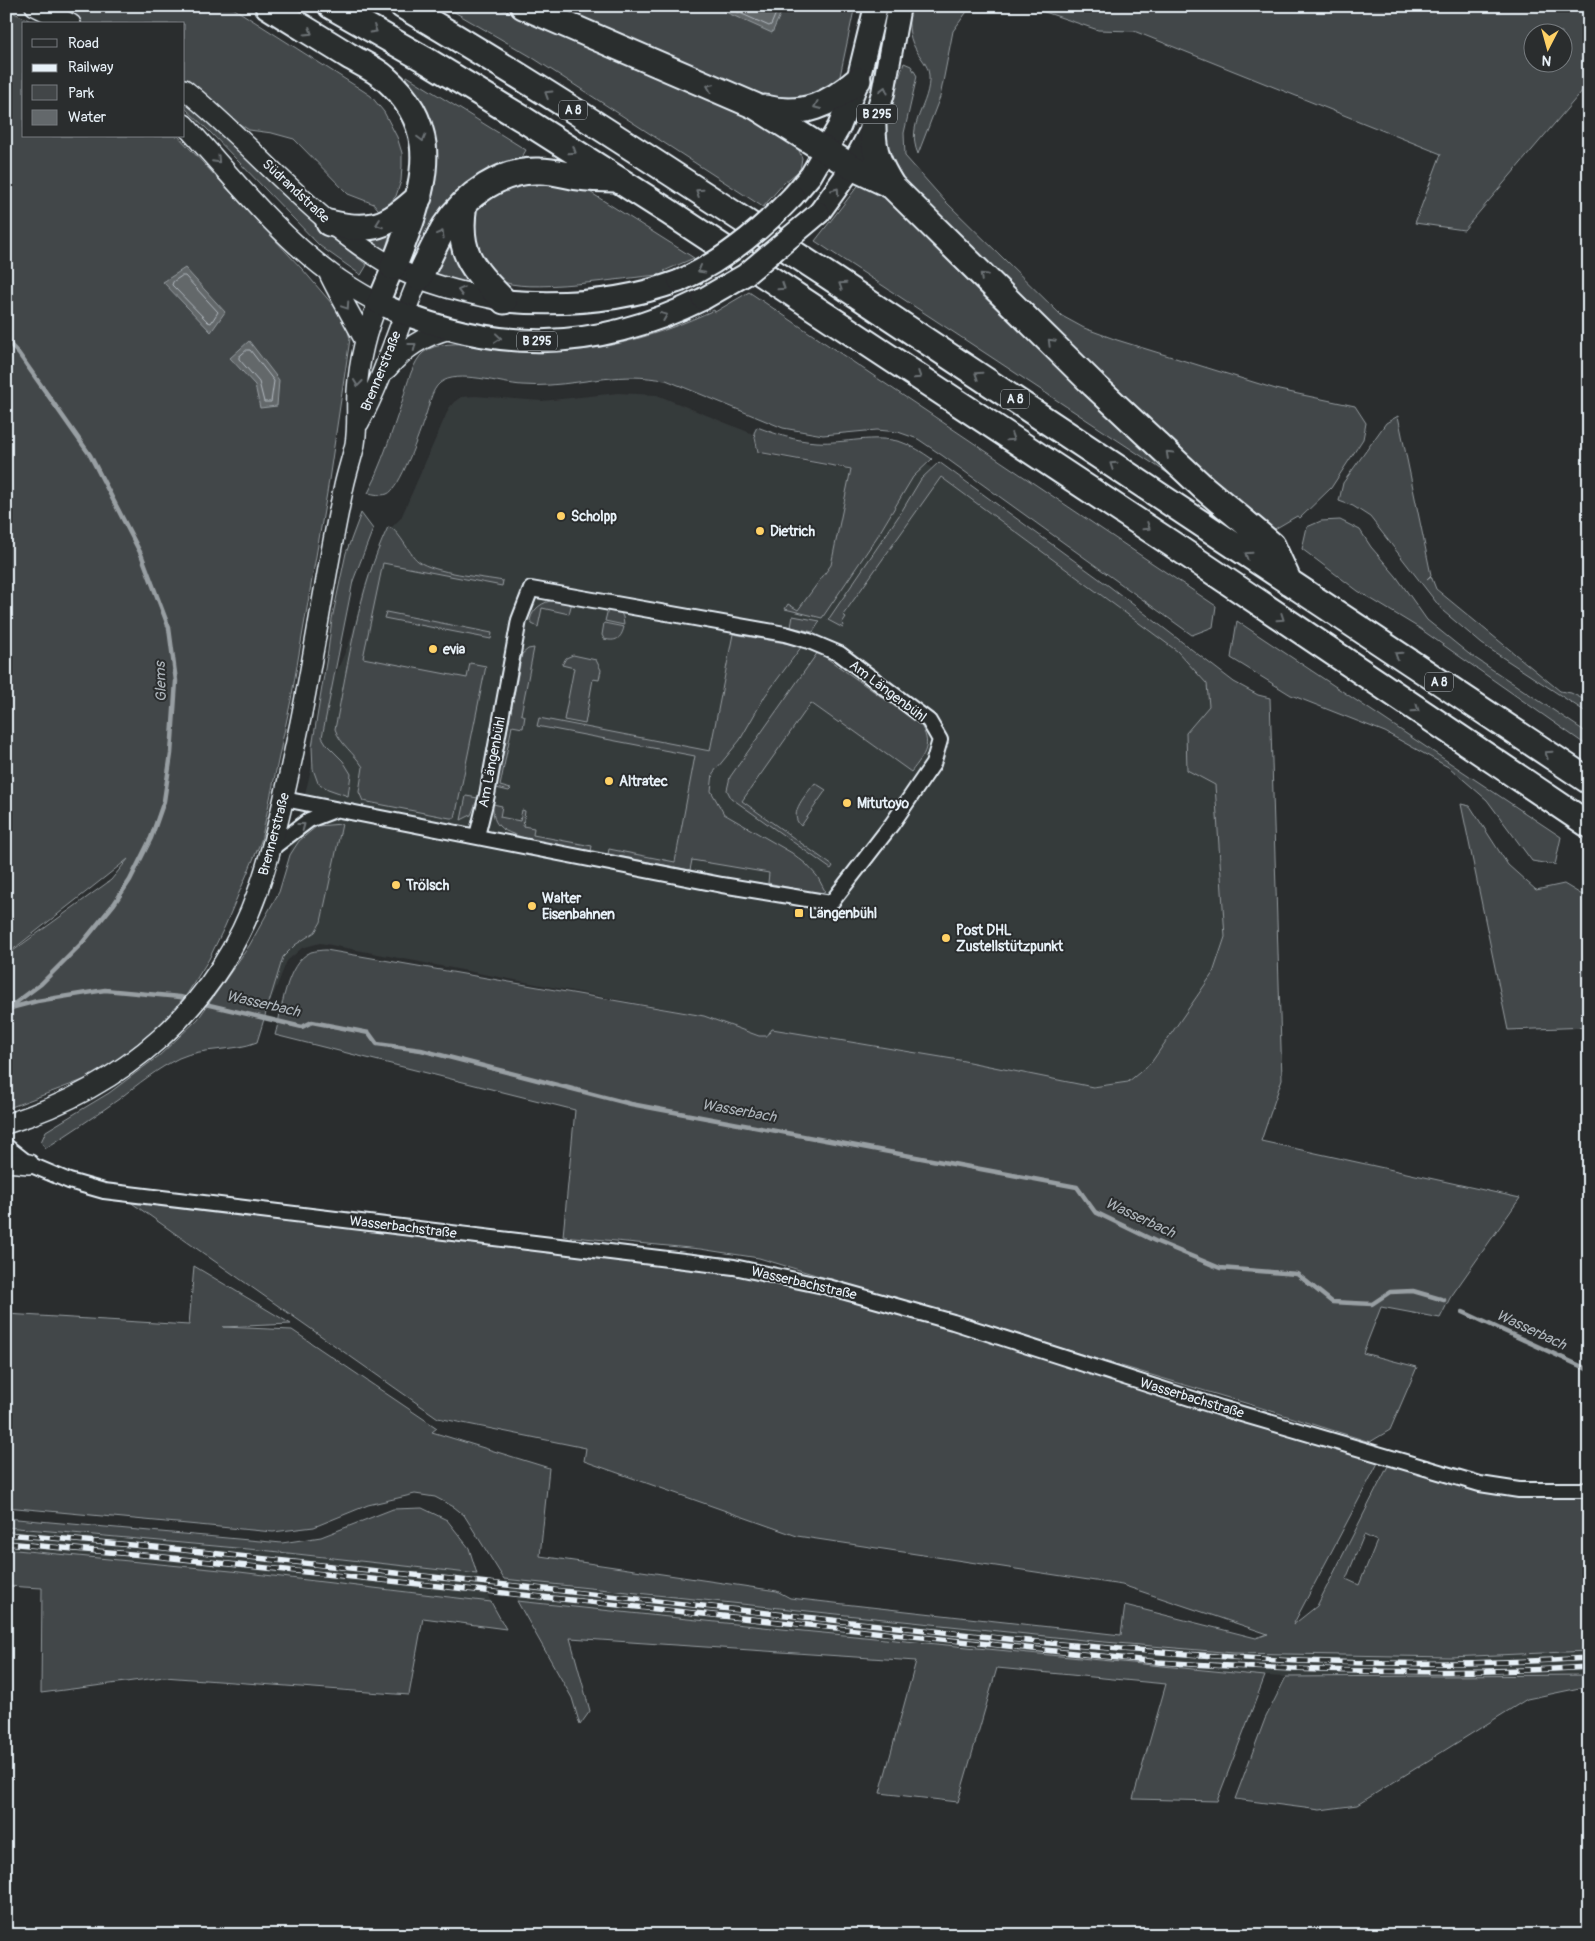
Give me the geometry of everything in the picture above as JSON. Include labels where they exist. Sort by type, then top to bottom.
[{"type":"highway","points":[[268,6],[384,78],[410,108],[418,123],[424,144],[425,162],[419,197],[393,267]]},
{"type":"highway","name":"A 8","points":[[331,6],[506,109],[618,179],[1172,544],[1589,825]]},
{"type":"highway","name":"A 8","points":[[403,6],[549,95],[740,218],[1589,781]]},
{"type":"highway","points":[[522,6],[755,106],[852,167],[892,186]]},
{"type":"highway","name":"B 295","points":[[826,149],[839,126],[858,80],[876,6]]},
{"type":"highway","name":"B 295","points":[[852,167],[873,127],[883,93],[900,6]]},
{"type":"highway","points":[[755,106],[781,112],[808,110],[834,98],[858,80]]},
{"type":"highway","points":[[873,127],[873,145],[880,166],[892,186],[1094,385],[1204,488],[1272,545],[1289,582]]},
{"type":"highway","points":[[418,278],[446,225],[464,204],[494,181],[525,172],[540,170],[580,177],[618,179]]},
{"type":"highway","points":[[329,223],[362,229],[375,226],[404,211],[419,197]]},
{"type":"highway","points":[[464,204],[461,232],[463,246],[470,261],[483,279],[504,300]]},
{"type":"main road","points":[[49,15],[66,22]]},
{"type":"main road","name":"Südrandstraße","points":[[185,90],[215,115],[329,223],[393,267],[418,278]]},
{"type":"main road","points":[[185,125],[284,232],[328,272],[344,283],[378,303],[393,267]]},
{"type":"main road","name":"B 295","points":[[418,278],[446,288],[504,300],[541,304],[588,301],[638,293],[679,281],[707,267],[737,247],[775,215],[811,175],[826,149]]},
{"type":"main road","name":"B 295","points":[[378,303],[403,314],[450,329],[487,337],[525,341],[559,341],[592,337],[624,330],[659,319],[703,299],[745,275],[818,213],[852,167]]},
{"type":"main road","points":[[328,272],[340,298],[349,309],[365,341]]},
{"type":"main road","name":"Brennerstraße","points":[[6,1124],[69,1100],[136,1060],[183,1015],[207,987],[238,937],[258,892],[284,799],[311,667],[344,485],[358,426],[382,374],[418,278]]},
{"type":"main road","name":"Brennerstraße","points":[[358,426],[357,392],[365,341],[378,303]]},
{"type":"main road","points":[[382,374],[398,357],[417,342],[427,336],[450,329]]},
{"type":"main road","points":[[6,1162],[29,1164]]},
{"type":"street","name":"Am Längenbühl","points":[[284,799],[722,885],[831,903],[892,824],[933,764],[940,740],[929,721],[840,654],[810,640],[786,634],[531,588],[518,627],[478,836]]},
{"type":"street","points":[[271,849],[309,820],[336,810]]},
{"type":"street","name":"Wasserbachstraße","points":[[6,1146],[29,1164],[70,1181],[104,1191],[734,1267],[802,1281],[953,1322],[1221,1408],[1480,1484],[1519,1490],[1589,1490]]},
{"type":"shaded area","points":[[618,393],[657,395],[753,434],[757,453],[849,470],[928,465],[941,477],[1177,651],[1207,684],[1209,706],[1186,733],[1215,785],[1225,937],[1214,973],[1151,1063],[1128,1082],[1093,1087],[959,1060],[772,1029],[767,1036],[759,1036],[704,1016],[320,943],[302,948],[287,961],[272,998],[280,891],[310,774],[327,695],[351,638],[363,591],[378,549],[388,527],[392,527],[401,518],[449,408],[461,397],[475,396],[542,401]]},
{"type":"shaded area","points":[[6,1527],[270,1551],[477,1574],[491,1602],[231,1571],[6,1549]]},
{"type":"shaded area","points":[[504,1579],[1093,1641],[1234,1653],[1450,1657],[1589,1651],[1589,1675],[1265,1676],[517,1601]]},
{"type":"green space","points":[[48,6],[230,6],[371,96],[384,112],[397,137],[402,153],[401,181],[396,196],[381,213],[374,204],[348,194],[294,139],[272,133],[249,130],[185,82],[185,22],[79,22]]},
{"type":"green space","points":[[444,6],[495,6],[746,115],[796,143],[802,158],[800,170],[784,183],[763,207],[530,56]]},
{"type":"green space","points":[[553,6],[844,6],[854,10],[840,76],[837,82],[821,96],[776,102]]},
{"type":"green space","points":[[910,6],[971,6],[953,31],[940,97],[918,154],[915,143],[916,123],[929,86],[929,75],[911,38]]},
{"type":"green space","points":[[1027,6],[1589,6],[1589,83],[1464,230],[1415,223],[1441,154],[1134,31],[1098,30]]},
{"type":"green space","points":[[6,9],[33,22],[22,22],[22,138],[180,138],[303,270],[345,319],[350,339],[327,493],[291,700],[261,841],[225,926],[209,959],[187,994],[155,1030],[99,1074],[6,1109],[6,956],[111,880],[128,859],[6,955],[10,844],[6,832]]},
{"type":"green space","points":[[904,63],[911,66],[917,76],[904,133],[905,156],[944,200],[1062,316],[1084,328],[1117,340],[1279,390],[1355,406],[1366,423],[1363,439],[1331,488],[1300,518],[1297,516],[1273,530],[1161,433],[889,166],[885,131],[892,99]]},
{"type":"green space","points":[[407,76],[526,150],[517,166],[419,258],[412,254],[434,191],[436,158],[428,123],[406,80]]},
{"type":"green space","points":[[185,100],[325,233],[367,265],[361,275],[320,246],[185,108]]},
{"type":"green space","points":[[524,178],[585,189],[694,258],[664,271],[667,273],[659,275],[552,286],[512,284],[500,280],[489,272],[472,254],[474,208],[481,200]]},
{"type":"green space","points":[[864,178],[1187,486],[815,241]]},
{"type":"green space","points":[[454,227],[474,281],[471,285],[428,273]]},
{"type":"green space","points":[[390,234],[385,251],[365,240],[367,235]]},
{"type":"green space","points":[[749,292],[1216,606],[1213,627],[1192,635],[918,439],[898,432],[877,430],[823,435],[783,428],[666,380],[618,377],[536,386],[468,377],[448,379],[440,383],[434,390],[414,446],[398,482],[387,494],[368,493],[376,477],[411,373],[420,356],[429,349],[441,345],[456,344],[554,352],[601,347],[647,336],[714,310],[715,312]]},
{"type":"green space","points":[[1398,416],[1431,575],[1427,579],[1431,576],[1436,589],[1560,691],[1571,693],[1589,702],[1589,714],[1482,644],[1443,611],[1370,517],[1353,506],[1339,501],[1343,483],[1386,423]]},
{"type":"green space","points":[[757,427],[786,437],[809,441],[891,440],[909,445],[932,459],[913,477],[877,537],[822,618],[785,609],[788,604],[798,610],[831,565],[851,469],[758,452],[754,433]]},
{"type":"green space","points":[[939,462],[1109,586],[1234,682],[1258,695],[1270,698],[1282,1079],[1261,1141],[1520,1198],[1450,1298],[1440,1318],[1381,1307],[1363,1353],[1417,1367],[1390,1430],[1370,1442],[759,1258],[700,1249],[563,1236],[575,1110],[275,1035],[286,989],[295,966],[311,952],[326,950],[704,1016],[759,1036],[767,1036],[772,1029],[959,1060],[1093,1087],[1128,1082],[1151,1063],[1213,973],[1225,937],[1215,785],[1187,770],[1186,733],[1209,706],[1207,684],[1177,651],[941,477],[843,615],[846,617],[842,623],[844,625],[843,628],[828,620],[900,514],[921,479]]},
{"type":"green space","points":[[361,513],[373,529],[353,581],[322,737],[327,745],[343,761],[351,774],[348,796],[328,789],[318,783],[313,769],[312,747],[332,619],[346,553]]},
{"type":"green space","points":[[1340,520],[1360,530],[1427,620],[1469,654],[1589,734],[1589,747],[1419,628],[1358,591],[1302,549],[1307,527],[1321,521]]},
{"type":"green space","points":[[388,527],[396,532],[414,557],[425,565],[446,572],[503,581],[502,586],[383,563],[363,658],[467,678],[470,663],[486,666],[455,818],[363,801],[359,792],[363,767],[340,739],[335,729],[362,601],[369,576]]},
{"type":"green space","points":[[554,600],[572,602],[569,614],[542,608],[538,627],[532,624],[531,616],[536,609],[546,602]]},
{"type":"green space","points":[[608,609],[620,611],[624,625],[605,621]]},
{"type":"green space","points":[[386,612],[492,633],[491,639],[384,618]]},
{"type":"green space","points":[[793,616],[820,621],[813,632],[791,627]]},
{"type":"green space","points":[[1237,621],[1561,837],[1555,865],[1532,861],[1487,800],[1450,768],[1385,732],[1291,695],[1231,658]]},
{"type":"green space","points":[[604,623],[624,627],[620,637],[615,640],[604,639],[602,635]]},
{"type":"green space","points":[[733,634],[802,646],[765,696],[740,740],[713,773],[711,791],[724,814],[792,853],[806,864],[817,876],[825,891],[820,894],[768,883],[769,873],[692,860],[690,870],[608,854],[609,849],[675,862],[695,756],[537,726],[539,718],[710,751]]},
{"type":"green space","points":[[534,648],[521,714],[525,716],[523,728],[512,726],[500,786],[511,789],[509,791],[496,788],[522,654],[528,649]]},
{"type":"green space","points":[[818,652],[920,724],[927,744],[920,760],[911,772],[840,721],[839,723],[811,703],[742,801],[833,866],[831,869],[731,798],[727,790],[730,777]]},
{"type":"green space","points":[[573,655],[596,660],[601,670],[599,680],[593,679],[585,724],[564,720],[574,668],[562,665],[566,658]]},
{"type":"green space","points":[[815,783],[826,790],[801,826],[797,821],[797,810],[803,798]]},
{"type":"green space","points":[[466,796],[478,798],[471,815],[461,820]]},
{"type":"green space","points":[[493,804],[502,806],[500,817],[520,821],[522,810],[525,811],[523,826],[534,828],[533,835],[592,846],[591,851],[528,839],[505,831],[496,821],[493,813]]},
{"type":"green space","points":[[1461,804],[1470,806],[1508,865],[1536,890],[1564,884],[1589,899],[1589,1027],[1508,1030]]},
{"type":"green space","points":[[342,824],[321,922],[315,932],[295,945],[283,957],[257,1042],[238,1047],[198,1052],[171,1062],[46,1148],[41,1142],[46,1131],[109,1093],[160,1055],[198,1019],[249,946],[279,892],[290,855],[299,841],[317,826]]},
{"type":"green space","points":[[126,1199],[677,1266],[807,1287],[1061,1361],[1379,1461],[1293,1625],[1317,1606],[1389,1464],[1589,1495],[1589,1651],[1450,1657],[1234,1653],[1093,1641],[504,1579],[464,1515],[454,1507],[435,1497],[415,1494],[368,1505],[314,1527],[273,1532],[6,1507],[6,1314],[189,1325],[194,1266],[291,1324],[223,1327],[292,1330],[437,1428],[432,1432],[549,1468],[540,1556],[777,1591],[790,1598],[1121,1635],[1125,1605],[1256,1638],[1268,1634],[1122,1585],[797,1536],[584,1461],[586,1448],[438,1418]],"holes":[[[1364,1535],[1377,1541],[1359,1585],[1346,1579]]]},
{"type":"green space","points":[[422,1508],[447,1520],[469,1548],[477,1574],[270,1551],[6,1527],[6,1518],[282,1543],[321,1537],[393,1509]]},
{"type":"green space","points":[[6,1549],[231,1571],[491,1602],[506,1629],[423,1618],[409,1695],[164,1677],[41,1693],[42,1588],[6,1586]]},
{"type":"green space","points":[[517,1601],[1265,1676],[1217,1801],[1133,1799],[1166,1684],[997,1668],[958,1802],[880,1793],[916,1661],[570,1638],[590,1711],[580,1725],[572,1698]]},
{"type":"green space","points":[[1589,1675],[1589,1686],[1527,1699],[1357,1805],[1320,1810],[1235,1799],[1265,1719],[1286,1677]]},
{"type":"water","points":[[712,6],[784,6],[772,33]]},
{"type":"water","points":[[185,268],[225,312],[211,332],[163,282]]},
{"type":"water","points":[[249,341],[279,380],[277,406],[260,408],[255,385],[230,358]]},
{"type":"waterway","name":"Glems","points":[[6,340],[19,354],[90,455],[141,554],[169,628],[176,681],[171,754],[164,801],[151,838],[130,880],[114,904],[83,942],[41,984],[10,1007]]},
{"type":"waterway","name":"Wasserbach","points":[[7,1009],[37,1001],[105,990],[180,997],[191,1000]]},
{"type":"waterway","name":"Wasserbach","points":[[201,1003],[302,1027],[312,1022],[369,1033],[377,1044],[421,1050],[631,1104],[1077,1187],[1095,1212],[1155,1241],[1220,1268],[1297,1274],[1332,1302],[1372,1304],[1390,1292],[1413,1291],[1444,1300]]},
{"type":"waterway","name":"Wasserbach","points":[[1463,1312],[1589,1370]]},
{"type":"railway","points":[[6,1534],[155,1547],[1027,1641],[1164,1652],[1300,1661],[1372,1663],[1481,1663],[1589,1658]]},
{"type":"railway","points":[[6,1543],[154,1556],[1158,1662],[1266,1668],[1427,1672],[1589,1667]]},
{"type":"place","name":"Scholpp","points":[[561,516]]},
{"type":"place","name":"Dietrich","points":[[760,531]]},
{"type":"place","name":"evia","points":[[433,649]]},
{"type":"place","name":"Altratec","points":[[609,781]]},
{"type":"place","name":"Mitutoyo","points":[[847,803]]},
{"type":"place","name":"Trölsch","points":[[396,885]]},
{"type":"place","name":"Walter Eisenbahnen","points":[[532,906]]},
{"type":"place","name":"Längenbühl","points":[[799,913]]},
{"type":"place","name":"Post DHL Zustellstützpunkt","points":[[946,938]]}]
